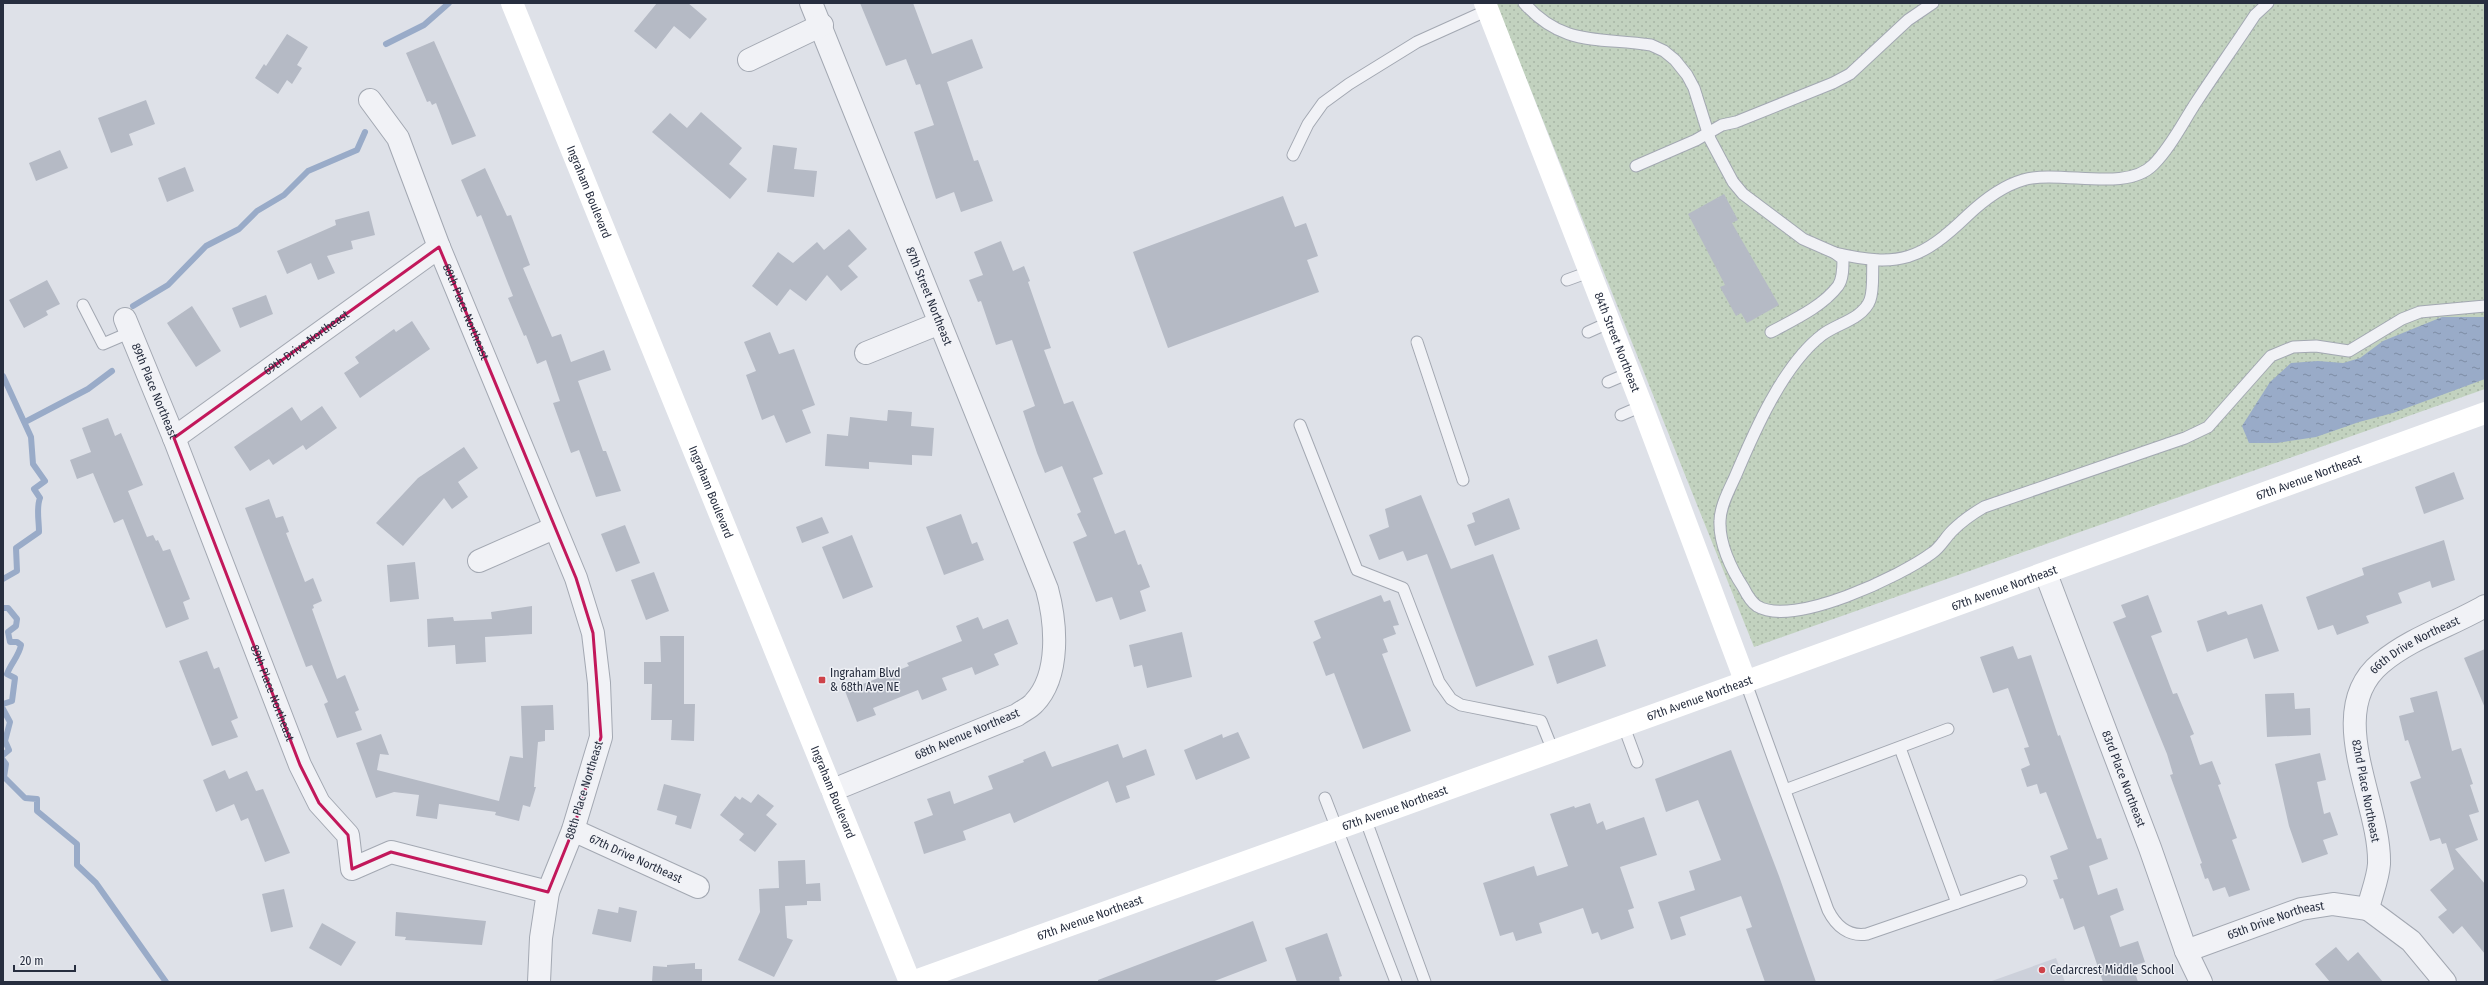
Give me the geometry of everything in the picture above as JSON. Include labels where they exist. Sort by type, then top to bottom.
[{"type":"main road","name":"Ingraham Boulevard","points":[[512,3],[911,982]]},
{"type":"main road","name":"84th Street Northeast","points":[[1486,6],[1561,188],[1608,324],[1635,379],[1642,406],[1746,683]]},
{"type":"main road","name":"67th Avenue Northeast","points":[[911,982],[1553,751],[1623,724],[1746,683],[2485,413]]},
{"type":"street","name":"87th Street Northeast","points":[[811,3],[822,25],[1047,589]]},
{"type":"street","points":[[749,60],[822,25]]},
{"type":"street","name":"88th Place Northeast","points":[[370,100],[398,138],[439,247],[554,528],[576,578],[593,634],[599,683],[600,737],[573,830],[548,892],[541,938],[539,982]]},
{"type":"street","name":"69th Drive Northeast","points":[[174,438],[439,247]]},
{"type":"street","points":[[866,353],[940,323]]},
{"type":"street","name":"89th Place Northeast","points":[[128,326],[174,438],[300,765],[319,802],[348,834],[352,869],[391,852],[548,892]]},
{"type":"street","points":[[479,561],[554,528]]},
{"type":"street","name":"83rd Place Northeast","points":[[2046,574],[2150,848],[2186,951],[2202,982]]},
{"type":"street","name":"68th Avenue Northeast","points":[[833,790],[1017,715],[1034,703],[1048,681],[1054,650],[1055,617],[1047,589]]},
{"type":"street","name":"66th Drive Northeast","points":[[2358,698],[2366,681],[2380,664],[2403,647],[2485,606]]},
{"type":"street","name":"82nd Place Northeast","points":[[2358,698],[2354,710],[2355,736],[2374,820],[2379,865],[2368,908]]},
{"type":"street","name":"67th Drive Northeast","points":[[573,830],[698,887]]},
{"type":"street","name":"65th Drive Northeast","points":[[2186,951],[2301,909],[2333,904],[2368,908]]},
{"type":"street","points":[[2368,908],[2411,941],[2445,982]]},
{"type":"lane","points":[[1524,3],[1549,26],[1568,35],[1651,45],[1664,50],[1675,60],[1694,88],[1709,133],[1733,182],[1743,194],[1803,239],[1835,253],[1873,260],[1893,261],[1924,252],[1949,233],[1985,200],[2008,185],[2023,180],[2053,176],[2122,178],[2138,175],[2152,166],[2174,138],[2255,16],[2268,3]]},
{"type":"lane","points":[[1636,166],[1709,133],[1722,125],[1736,122],[1833,83],[1850,74],[1908,20],[1933,3]]},
{"type":"lane","points":[[1293,155],[1308,124],[1323,103],[1349,84],[1417,42],[1486,6]]},
{"type":"lane","points":[[1771,332],[1810,309],[1838,286],[1843,273],[1843,259],[1835,253]]},
{"type":"lane","points":[[1873,260],[1870,300],[1862,312],[1822,335],[1791,370],[1769,402],[1725,501],[1719,520],[1723,542],[1739,581],[1757,606],[1774,610],[1795,609],[1819,606],[1844,598],[1919,562],[1934,552],[1969,516],[1984,507],[2185,438],[2208,428],[2271,356],[2293,347],[2316,346],[2349,351],[2402,319],[2420,312],[2485,306]]},
{"type":"lane","points":[[1567,280],[1589,272]]},
{"type":"lane","points":[[83,305],[103,344],[128,326]]},
{"type":"lane","points":[[1588,332],[1608,324]]},
{"type":"lane","points":[[1417,342],[1463,480]]},
{"type":"lane","points":[[1608,382],[1635,379]]},
{"type":"lane","points":[[1621,414],[1642,406]]},
{"type":"lane","points":[[1300,425],[1357,570],[1404,588],[1444,691],[1461,705],[1540,721],[1553,751]]},
{"type":"lane","points":[[1746,683],[1828,910],[1835,922],[1846,931],[1860,936],[1867,934],[2021,880]]},
{"type":"lane","points":[[1623,724],[1637,762]]},
{"type":"lane","points":[[1785,790],[1948,729]]},
{"type":"lane","points":[[1900,748],[1957,903]]},
{"type":"lane","points":[[1325,798],[1338,828],[1396,982]]},
{"type":"lane","points":[[1365,818],[1424,982]]},
{"type":"highlighted area","points":[[439,247],[576,578],[593,633],[601,737],[573,830],[548,892],[391,852],[352,869],[348,835],[319,803],[300,765],[174,438]]},
{"type":"shaded area","name":"Cedarcrest Middle School","points":[[2056,958],[2065,982],[1989,982]]},
{"type":"green space","points":[[1496,3],[2485,3],[2485,389],[1754,647]]},
{"type":"water","points":[[2442,317],[2485,317],[2485,379],[2393,413],[2359,422],[2316,437],[2277,443],[2249,443],[2242,426],[2270,382],[2291,363],[2318,361],[2343,363],[2360,358],[2383,341]]},
{"type":"building","points":[[657,3],[688,3],[707,19],[690,39],[674,26],[656,49],[634,31]]},
{"type":"building","points":[[860,3],[913,3],[932,54],[972,39],[983,68],[947,82],[974,161],[978,160],[993,201],[961,212],[954,192],[936,199],[914,132],[934,125],[920,84],[916,85],[906,59],[886,66]]},
{"type":"building","points":[[287,34],[308,47],[297,65],[302,68],[292,84],[287,80],[278,94],[255,78],[264,64],[266,66]]},
{"type":"building","points":[[434,41],[476,136],[452,145],[436,103],[432,105],[430,101],[427,102],[406,53]]},
{"type":"building","points":[[146,100],[155,124],[129,134],[133,145],[111,153],[98,118]]},
{"type":"building","points":[[701,112],[742,148],[729,164],[747,179],[730,199],[652,132],[670,113],[687,128]]},
{"type":"building","points":[[773,145],[797,148],[794,169],[817,171],[814,197],[767,192]]},
{"type":"building","points":[[60,150],[68,168],[36,181],[29,163]]},
{"type":"building","points":[[185,167],[194,191],[167,202],[158,178]]},
{"type":"building","points":[[485,168],[507,216],[511,215],[530,265],[523,268],[552,337],[561,334],[571,362],[604,350],[611,370],[578,381],[603,451],[606,451],[621,491],[596,497],[579,450],[571,453],[553,403],[560,401],[546,360],[537,364],[526,335],[524,336],[508,298],[513,296],[481,215],[477,217],[461,180]]},
{"type":"building","points":[[1724,194],[1738,220],[1732,223],[1779,305],[1747,323],[1741,313],[1736,316],[1720,287],[1725,285],[1688,214]]},
{"type":"building","points":[[1283,196],[1295,227],[1306,223],[1318,256],[1307,260],[1319,292],[1168,348],[1133,252]]},
{"type":"building","points":[[369,211],[375,235],[351,241],[353,249],[327,256],[335,273],[318,280],[311,263],[287,274],[277,251],[336,225],[335,220]]},
{"type":"building","points":[[849,229],[867,249],[848,266],[858,277],[841,291],[827,275],[806,301],[790,289],[777,306],[752,286],[778,252],[793,263],[817,242],[824,250]]},
{"type":"building","points":[[1001,241],[1013,271],[1024,266],[1030,281],[1028,282],[1051,348],[1044,350],[1064,404],[1073,401],[1103,474],[1093,478],[1115,534],[1125,530],[1138,565],[1141,564],[1150,587],[1140,591],[1146,611],[1120,620],[1112,597],[1096,602],[1073,542],[1087,536],[1077,514],[1081,512],[1062,466],[1045,473],[1023,411],[1035,406],[1012,340],[996,345],[981,301],[978,302],[969,280],[983,275],[974,252]]},
{"type":"building","points":[[47,280],[60,304],[46,311],[48,315],[24,328],[9,300]]},
{"type":"building","points":[[266,295],[273,314],[240,328],[232,308]]},
{"type":"building","points":[[192,306],[221,351],[196,367],[167,323]]},
{"type":"building","points":[[412,321],[430,349],[360,398],[344,373],[359,363],[355,357],[394,329],[396,332]]},
{"type":"building","points":[[770,332],[779,354],[794,349],[815,405],[802,410],[811,433],[786,443],[774,415],[762,420],[746,375],[756,371],[744,342]]},
{"type":"building","points":[[322,406],[337,428],[306,450],[303,445],[273,465],[269,459],[250,471],[234,447],[292,407],[301,421]]},
{"type":"building","points":[[888,410],[912,412],[911,426],[934,428],[932,456],[912,455],[912,465],[869,462],[869,469],[825,466],[827,434],[848,436],[850,417],[887,421]]},
{"type":"building","points":[[108,418],[115,436],[121,433],[143,485],[128,491],[147,537],[153,535],[156,541],[158,540],[163,551],[170,549],[190,599],[183,602],[189,619],[166,628],[123,519],[114,523],[93,473],[77,479],[70,460],[91,452],[82,428]]},
{"type":"building","points":[[464,447],[478,468],[458,482],[468,497],[452,509],[444,498],[403,546],[376,523],[418,478]]},
{"type":"building","points":[[2454,472],[2464,499],[2424,514],[2415,487]]},
{"type":"building","points":[[1421,495],[1451,569],[1493,554],[1534,665],[1476,687],[1427,554],[1407,561],[1403,551],[1379,560],[1369,535],[1389,527],[1385,509]]},
{"type":"building","points":[[1509,498],[1520,529],[1475,546],[1467,525],[1475,522],[1472,513]]},
{"type":"building","points":[[269,499],[276,518],[283,516],[289,532],[286,533],[305,582],[313,578],[322,601],[313,605],[314,608],[312,609],[337,679],[345,675],[359,710],[355,712],[362,730],[337,738],[324,704],[328,702],[312,665],[306,667],[245,508]]},
{"type":"building","points":[[961,514],[972,544],[977,542],[984,560],[944,575],[926,527]]},
{"type":"building","points":[[822,517],[829,533],[802,543],[796,527]]},
{"type":"building","points":[[625,525],[640,563],[616,572],[601,534]]},
{"type":"building","points":[[852,535],[873,587],[843,599],[822,547]]},
{"type":"building","points":[[2444,540],[2455,580],[2432,588],[2430,581],[2398,593],[2402,603],[2366,616],[2369,623],[2337,635],[2333,625],[2318,630],[2306,597],[2364,575],[2362,568]]},
{"type":"building","points":[[415,562],[419,599],[390,602],[387,565]]},
{"type":"building","points":[[654,572],[669,611],[646,620],[631,580]]},
{"type":"building","points":[[1381,595],[1384,602],[1390,600],[1399,625],[1393,626],[1396,634],[1383,639],[1388,652],[1382,654],[1411,731],[1363,749],[1334,673],[1326,676],[1313,642],[1321,638],[1314,621]]},
{"type":"building","points":[[2148,595],[2162,632],[2151,636],[2173,694],[2177,693],[2194,734],[2190,736],[2200,765],[2212,761],[2221,784],[2218,785],[2237,838],[2232,840],[2250,890],[2229,897],[2225,887],[2213,891],[2208,878],[2205,879],[2200,864],[2202,863],[2170,775],[2173,774],[2167,754],[2113,622],[2126,617],[2121,605]]},
{"type":"building","points":[[2262,604],[2279,651],[2254,659],[2247,638],[2207,652],[2197,621],[2226,611],[2228,615]]},
{"type":"building","points":[[532,606],[532,634],[485,637],[486,662],[456,664],[455,645],[428,647],[427,619],[453,617],[454,621],[492,619],[491,612]]},
{"type":"building","points":[[978,617],[983,629],[1008,619],[1018,644],[994,654],[999,665],[975,675],[972,667],[942,678],[947,690],[922,700],[918,690],[873,708],[876,715],[857,722],[845,691],[909,666],[907,663],[962,641],[956,626]]},
{"type":"building","points":[[1182,632],[1192,677],[1147,688],[1142,665],[1134,667],[1129,645]]},
{"type":"building","points":[[660,636],[684,636],[684,704],[695,704],[694,741],[671,740],[672,720],[651,720],[652,684],[644,684],[644,662],[661,662]]},
{"type":"building","points":[[1597,639],[1606,666],[1557,684],[1548,656]]},
{"type":"building","points":[[2013,646],[2018,659],[2031,655],[2058,736],[2060,735],[2097,839],[2101,838],[2108,859],[2089,866],[2098,895],[2117,888],[2124,910],[2110,916],[2120,947],[2138,941],[2145,962],[2133,966],[2138,982],[2103,982],[2084,926],[2074,930],[2063,898],[2060,899],[2053,880],[2058,879],[2050,856],[2068,849],[2046,792],[2040,794],[2037,784],[2027,787],[2021,769],[2030,765],[2024,748],[2029,747],[2008,688],[1993,693],[1980,657]]},
{"type":"building","points":[[2485,649],[2485,708],[2464,658]]},
{"type":"building","points":[[207,651],[214,669],[219,667],[238,718],[231,721],[238,737],[212,746],[179,661]]},
{"type":"building","points":[[2437,691],[2452,751],[2461,748],[2473,784],[2470,785],[2479,812],[2469,815],[2478,840],[2455,849],[2485,884],[2485,954],[2462,926],[2453,934],[2438,917],[2447,910],[2430,890],[2454,869],[2446,843],[2442,844],[2440,838],[2430,841],[2410,782],[2421,778],[2408,740],[2405,741],[2399,716],[2414,712],[2410,698]]},
{"type":"building","points":[[2294,693],[2295,709],[2310,708],[2311,735],[2267,737],[2265,694]]},
{"type":"building","points":[[553,705],[554,730],[545,730],[545,741],[538,742],[534,787],[536,787],[530,807],[523,805],[519,821],[495,815],[496,812],[439,804],[437,819],[416,816],[419,795],[394,792],[376,798],[356,743],[381,734],[389,755],[380,754],[377,770],[499,801],[510,756],[523,758],[521,706]]},
{"type":"building","points":[[1238,732],[1250,758],[1196,780],[1184,750],[1222,734],[1223,738]]},
{"type":"building","points":[[1118,744],[1123,758],[1146,749],[1155,775],[1126,786],[1130,798],[1116,803],[1108,781],[1014,823],[1010,813],[963,831],[966,840],[924,854],[914,822],[933,815],[927,799],[950,791],[954,804],[993,789],[988,776],[1024,762],[1023,760],[1045,751],[1052,767]]},
{"type":"building","points":[[1731,750],[1779,876],[1816,982],[1765,982],[1746,929],[1752,927],[1741,896],[1680,917],[1686,935],[1671,940],[1658,902],[1695,890],[1689,871],[1721,860],[1698,800],[1666,812],[1655,779]]},
{"type":"building","points":[[2320,753],[2326,780],[2317,782],[2324,814],[2330,812],[2338,835],[2323,840],[2328,854],[2302,863],[2289,826],[2275,764]]},
{"type":"building","points":[[225,770],[229,779],[247,771],[256,791],[263,789],[290,853],[265,862],[248,818],[241,821],[234,804],[216,812],[203,780]]},
{"type":"building","points":[[664,784],[701,794],[691,829],[675,824],[677,816],[657,810]]},
{"type":"building","points":[[758,794],[774,806],[766,815],[777,824],[755,852],[739,840],[744,834],[720,815],[735,796],[740,800],[742,797],[751,803]]},
{"type":"building","points":[[1590,803],[1597,824],[1603,821],[1606,830],[1644,817],[1657,855],[1620,867],[1634,908],[1628,910],[1634,928],[1601,940],[1598,932],[1592,934],[1583,908],[1539,923],[1542,933],[1516,941],[1513,932],[1500,936],[1483,883],[1534,866],[1537,876],[1568,866],[1550,814],[1574,806],[1575,808]]},
{"type":"building","points":[[805,860],[806,884],[820,883],[821,901],[807,901],[807,905],[785,906],[787,938],[793,940],[774,977],[738,960],[760,912],[759,889],[779,888],[778,861]]},
{"type":"building","points":[[284,889],[293,927],[271,932],[262,894]]},
{"type":"building","points":[[619,907],[637,911],[631,942],[592,934],[598,909],[618,913]]},
{"type":"building","points":[[396,912],[486,921],[482,945],[405,940],[406,937],[395,936]]},
{"type":"building","points":[[1253,921],[1267,961],[1212,982],[1098,982],[1098,980]]},
{"type":"building","points":[[322,923],[356,942],[341,966],[309,948]]},
{"type":"building","points":[[1327,933],[1342,976],[1339,977],[1340,982],[1297,982],[1285,948]]},
{"type":"building","points":[[2336,947],[2348,961],[2358,952],[2383,982],[2330,982],[2315,964]]},
{"type":"building","points":[[695,963],[695,969],[702,969],[702,982],[652,982],[653,966],[667,967],[667,965]]},
{"type":"waterway","points":[[386,44],[424,25],[449,3]]},
{"type":"waterway","points":[[133,306],[168,285],[206,246],[239,229],[257,211],[284,195],[308,171],[357,150],[365,132]]},
{"type":"waterway","points":[[25,422],[88,389],[112,371]]},
{"type":"waterway","points":[[3,376],[31,437],[33,464],[45,481],[34,489],[40,498],[38,510],[39,532],[16,548],[17,571],[3,579]]},
{"type":"waterway","points":[[3,608],[8,608],[17,619],[16,626],[8,632],[10,642],[17,642],[21,645],[19,653],[7,674],[15,678],[12,701],[3,704]]},
{"type":"waterway","points":[[3,709],[10,722],[5,741],[9,750],[3,755]]},
{"type":"waterway","points":[[3,760],[6,764],[4,777],[25,798],[37,799],[37,811],[77,844],[77,865],[96,883],[166,982]]},
{"type":"place","name":"Ingraham Blvd & 68th Ave NE","points":[[822,680]]},
{"type":"place","name":"Cedarcrest Middle School","points":[[2042,970]]}]
